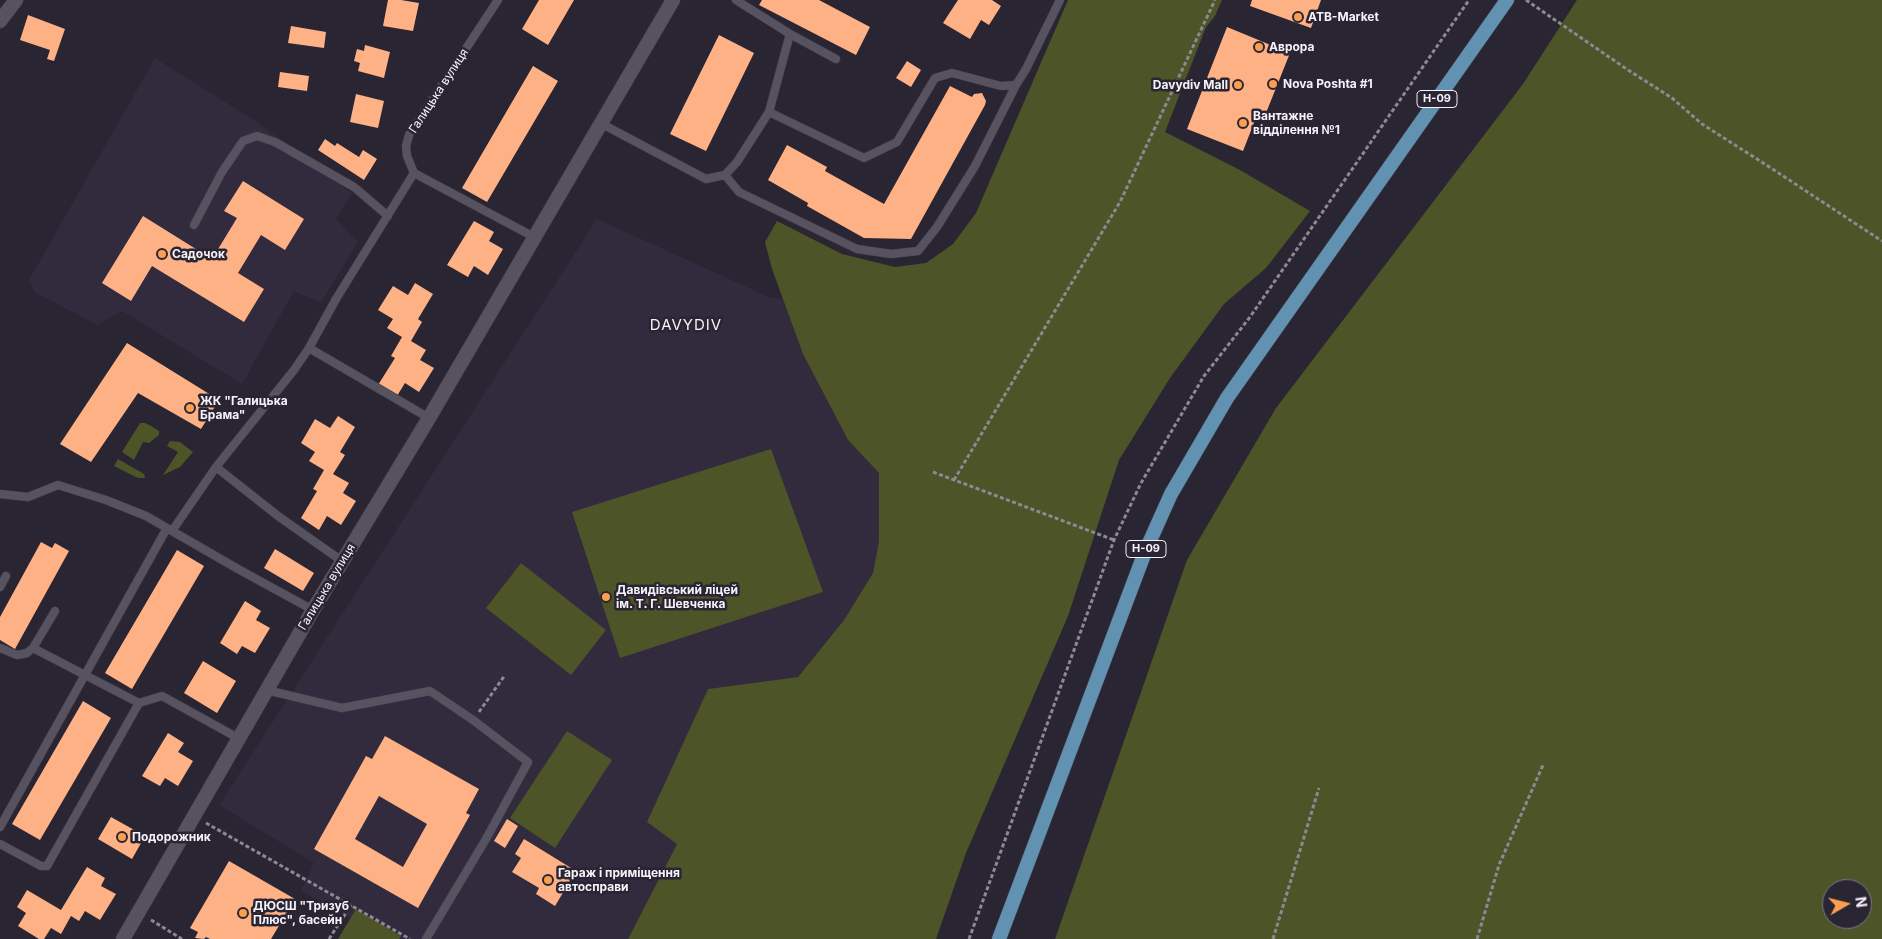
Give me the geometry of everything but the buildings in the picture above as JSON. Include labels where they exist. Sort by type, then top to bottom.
[{"type":"main road","name":"Н-09","points":[[999,939],[1145,552],[1171,494],[1228,398],[1507,0]]},
{"type":"street","points":[[0,21],[16,0]]},
{"type":"street","name":"Галицька вулиця","points":[[123,939],[312,610],[602,124],[673,0]]},
{"type":"lane","name":"Галицька вулиця","points":[[414,173],[407,156],[406,146],[409,135],[498,0]]},
{"type":"lane","points":[[736,0],[790,34],[836,59]]},
{"type":"lane","points":[[725,175],[739,192],[857,249],[891,254],[918,251],[937,227],[975,166],[1060,0]]},
{"type":"lane","points":[[602,124],[706,179],[725,175],[737,162],[769,112],[790,34]]},
{"type":"lane","points":[[769,112],[864,158],[898,142],[935,78],[952,73],[1001,86],[1016,85]]},
{"type":"lane","points":[[194,225],[222,172],[243,141],[257,136],[275,142],[354,187],[388,216]]},
{"type":"lane","points":[[0,827],[170,529],[216,467],[294,370],[414,173],[534,237]]},
{"type":"lane","points":[[309,348],[428,418]]},
{"type":"lane","points":[[216,467],[278,516],[342,561]]},
{"type":"lane","points":[[0,494],[28,497],[58,485],[94,496],[146,516],[312,610]]},
{"type":"lane","points":[[0,587],[6,576]]},
{"type":"lane","points":[[0,648],[17,654],[27,653],[33,648],[55,611]]},
{"type":"lane","points":[[33,648],[139,703]]},
{"type":"lane","points":[[266,690],[342,708],[430,691],[473,720],[528,762],[486,839],[426,939]]},
{"type":"lane","points":[[0,844],[41,866],[47,866],[139,703],[162,696],[238,738]]},
{"type":"path","points":[[954,480],[1120,202],[1215,0]]},
{"type":"path","points":[[1526,0],[1672,98],[1702,124],[1772,168],[1882,242]]},
{"type":"path","points":[[932,472],[1114,540]]},
{"type":"path","points":[[473,720],[505,675]]},
{"type":"path","points":[[1477,939],[1499,865],[1543,765]]},
{"type":"path","points":[[1274,939],[1319,788]]},
{"type":"path","points":[[200,820],[351,905],[405,938],[410,939]]},
{"type":"path","points":[[329,939],[351,905]]},
{"type":"path","points":[[144,917],[182,939]]},
{"type":"shaded area","points":[[155,58],[257,122],[352,193],[336,219],[358,242],[321,303],[294,291],[242,384],[122,311],[98,325],[34,292],[29,280]]},
{"type":"shaded area","name":"Давидівський ліцей ім. Т. Г. Шевченка","points":[[597,219],[769,297],[783,299],[803,354],[848,440],[879,473],[879,541],[873,573],[844,620],[798,677],[708,689],[648,821],[677,843],[628,939],[389,939],[301,891],[314,863],[219,805]]},
{"type":"green space","points":[[1068,0],[1222,0],[1215,16],[1206,27],[1165,132],[1240,170],[1310,211],[1266,268],[1224,304],[1170,378],[1119,460],[1068,616],[966,853],[936,939],[628,939],[677,844],[647,822],[708,689],[798,677],[844,620],[873,573],[879,541],[879,473],[848,440],[803,354],[772,269],[765,242],[777,221],[842,254],[895,267],[926,263],[953,244],[976,213]]},
{"type":"green space","points":[[1577,0],[1882,0],[1882,939],[1055,939],[1187,560],[1276,408],[1523,84]]},
{"type":"green space","points":[[140,423],[153,427],[159,431],[159,435],[149,443],[143,442],[134,460],[122,452]]},
{"type":"green space","points":[[170,441],[180,442],[193,452],[180,467],[163,475],[178,452],[167,446]]},
{"type":"green space","points":[[771,449],[823,592],[620,658],[572,512]]},
{"type":"green space","points":[[118,459],[144,474],[145,478],[138,478],[114,466]]},
{"type":"green space","points":[[521,563],[606,630],[571,675],[486,608]]},
{"type":"green space","points":[[567,731],[612,760],[555,848],[510,818]]},
{"type":"green space","points":[[356,909],[401,936],[399,939],[338,939]]},
{"type":"place","name":"ATB-Market","points":[[1298,17]]},
{"type":"place","name":"Аврора","points":[[1259,47]]},
{"type":"place","name":"Nova Poshta #1","points":[[1273,84]]},
{"type":"place","name":"Davydiv Mall","points":[[1238,85]]},
{"type":"place","name":"Вантажне відділення №1","points":[[1243,123]]},
{"type":"place","name":"Садочок","points":[[162,254]]},
{"type":"place","name":"ЖК \"Галицька Брама\"","points":[[190,408]]},
{"type":"place","name":"Давидівський ліцей ім. Т. Г. Шевченка","points":[[606,597]]},
{"type":"place","name":"Подорожник","points":[[122,837]]},
{"type":"place","name":"Гараж і приміщення автосправи","points":[[548,880]]},
{"type":"place","name":"ДЮСШ \"Тризуб Плюс\", басейн","points":[[243,913]]},
{"type":"district","name":"DAVYDIV","points":[[686,325]]}]
